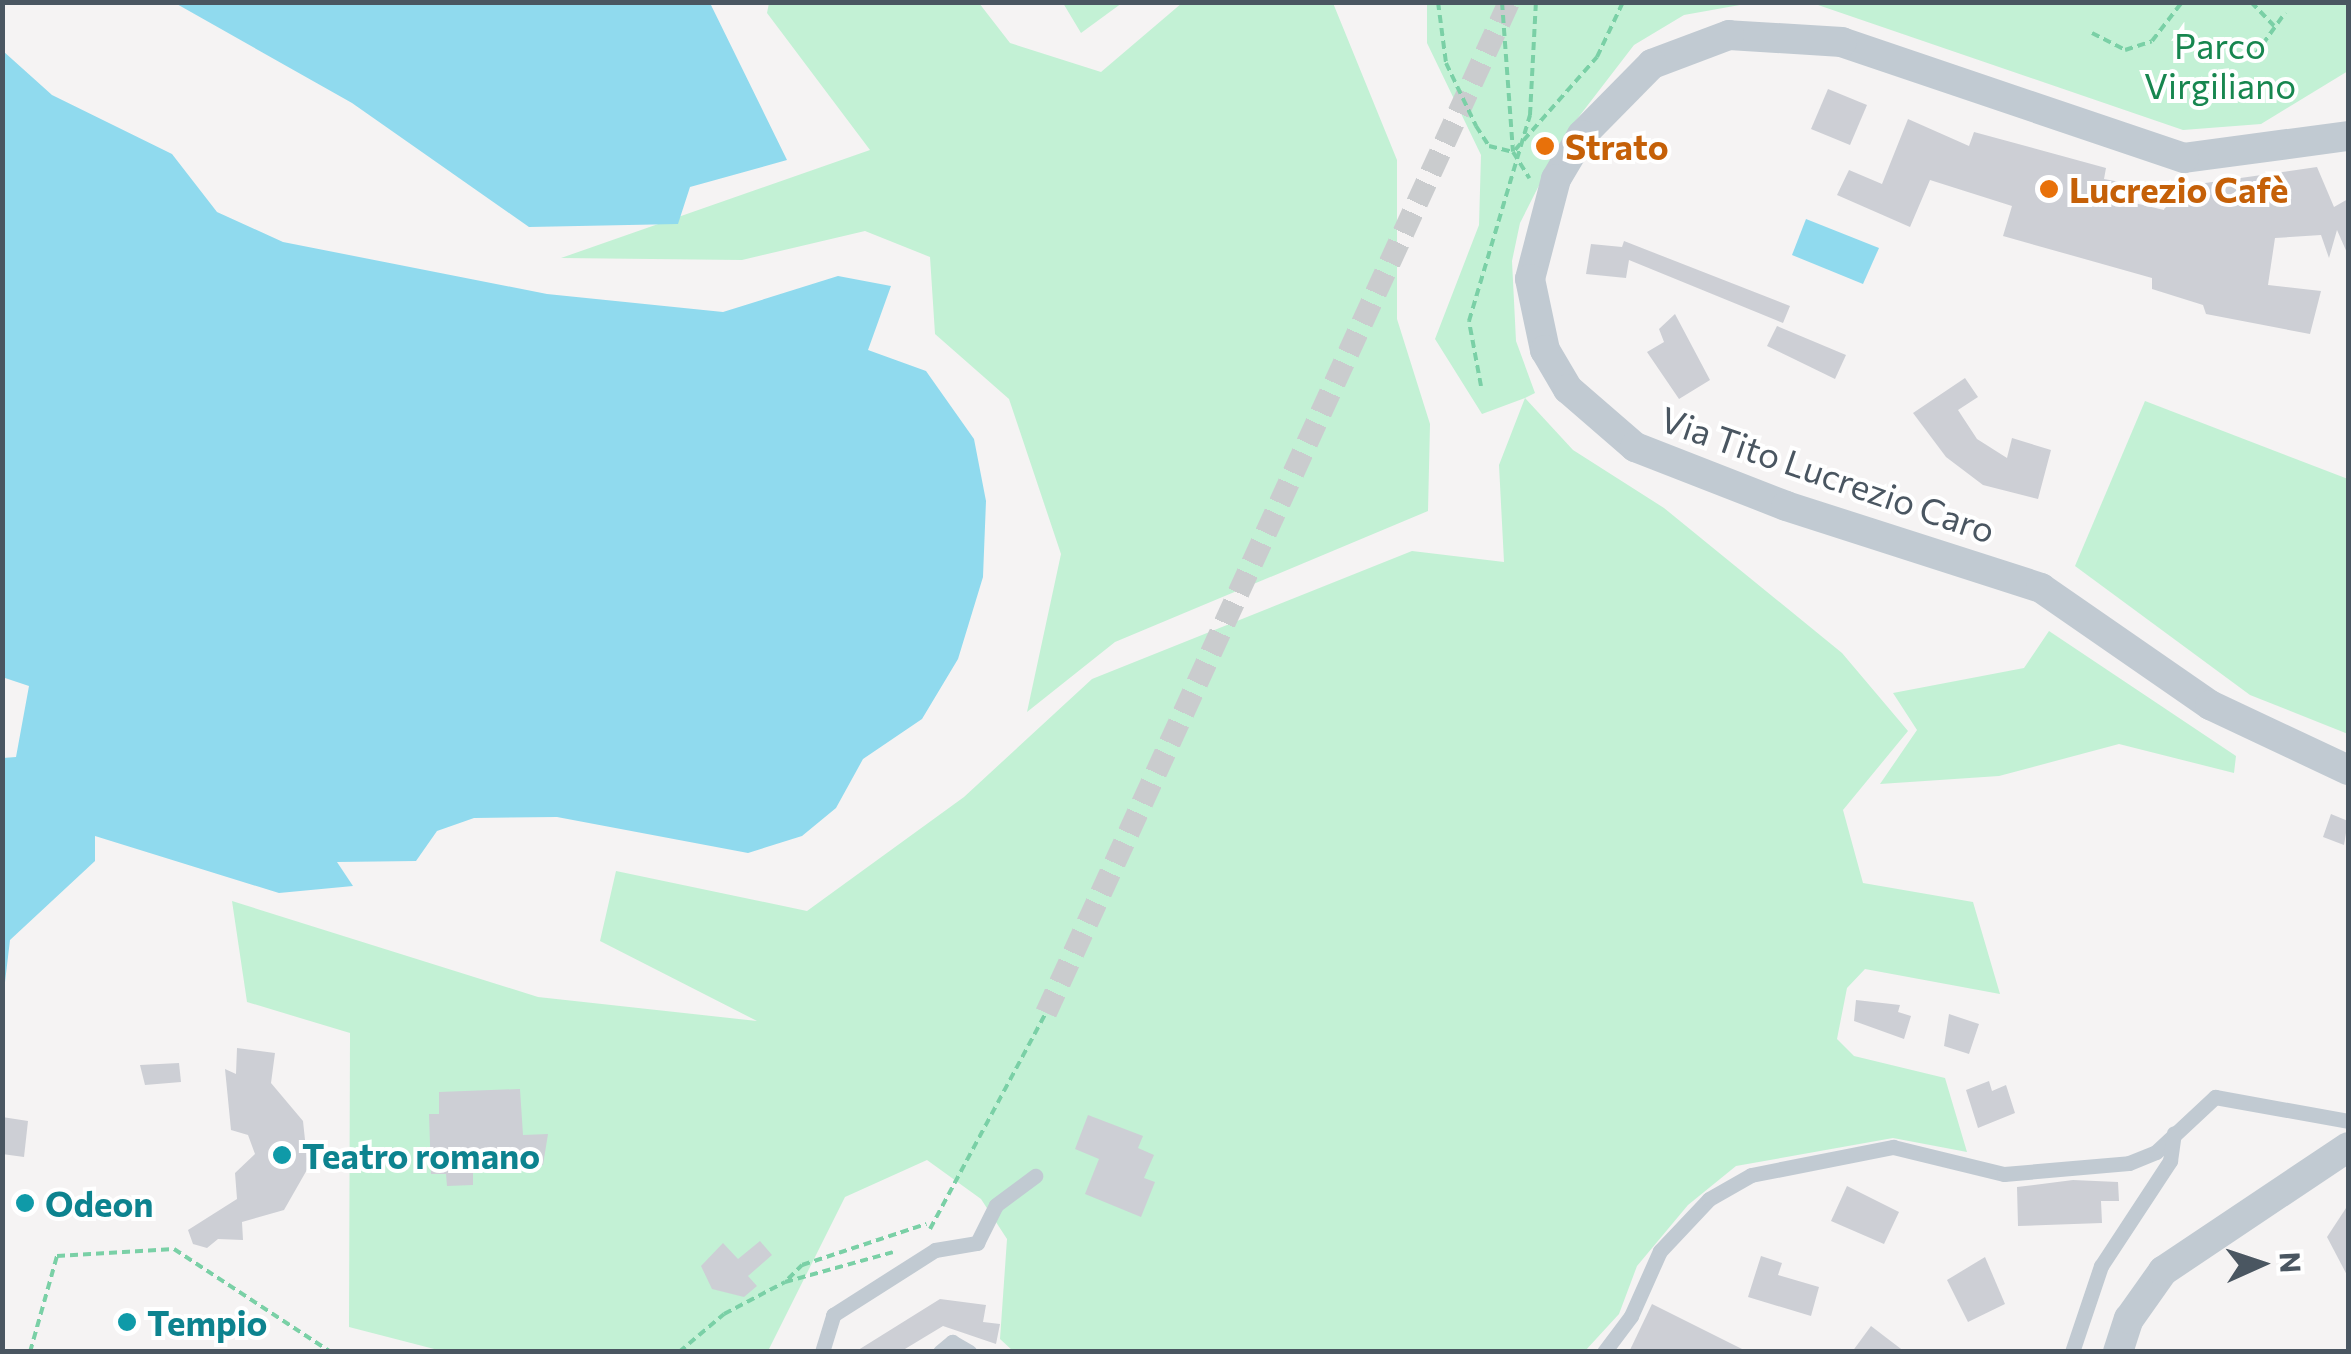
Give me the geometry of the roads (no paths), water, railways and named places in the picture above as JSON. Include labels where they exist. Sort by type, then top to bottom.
[{"type":"street","name":"Via Tito Lucrezio Caro","points":[[2348,136],[2184,158],[1842,42],[1729,35],[1652,64],[1582,135],[1556,179],[1530,279],[1545,350],[1568,390],[1635,447],[1786,506],[2042,588],[2210,704],[2348,770]]},
{"type":"street","points":[[2118,1352],[2129,1319],[2163,1271],[2348,1147]]},
{"type":"lane","points":[[1604,1352],[1631,1316],[1660,1251],[1708,1199],[1751,1175],[1893,1147],[2004,1174],[2129,1163],[2174,1133],[2215,1097],[2348,1121]]},
{"type":"lane","points":[[2072,1352],[2101,1266],[2170,1162],[2174,1133]]},
{"type":"lane","points":[[822,1352],[833,1315],[935,1250],[978,1243],[1005,1195],[1036,1176]]},
{"type":"lane","points":[[940,1352],[952,1342],[968,1352]]},
{"type":"water","points":[[175,3],[710,3],[787,160],[690,187],[678,224],[529,227],[352,103]]},
{"type":"water","points":[[3,51],[52,95],[172,154],[217,212],[283,242],[547,294],[723,312],[838,276],[891,286],[868,350],[926,371],[974,439],[986,501],[983,577],[958,659],[922,719],[863,759],[836,808],[802,836],[748,853],[557,817],[474,818],[437,831],[416,861],[337,862],[353,886],[279,893],[95,836],[95,861],[10,940],[3,999],[3,758],[16,757],[29,686],[2,677]]},
{"type":"water","points":[[1806,219],[1879,248],[1863,284],[1792,255]]},
{"type":"tunnel","points":[[1046,1013],[1509,2]]},
{"type":"place","name":"Strato","points":[[1545,146]]},
{"type":"place","name":"Lucrezio Cafè","points":[[2049,189]]},
{"type":"place","name":"Teatro romano","points":[[282,1155]]},
{"type":"place","name":"Odeon","points":[[25,1203]]},
{"type":"place","name":"Tempio","points":[[127,1322]]},
{"type":"park label","name":"Parco Virgiliano","points":[[2220,65]]}]
